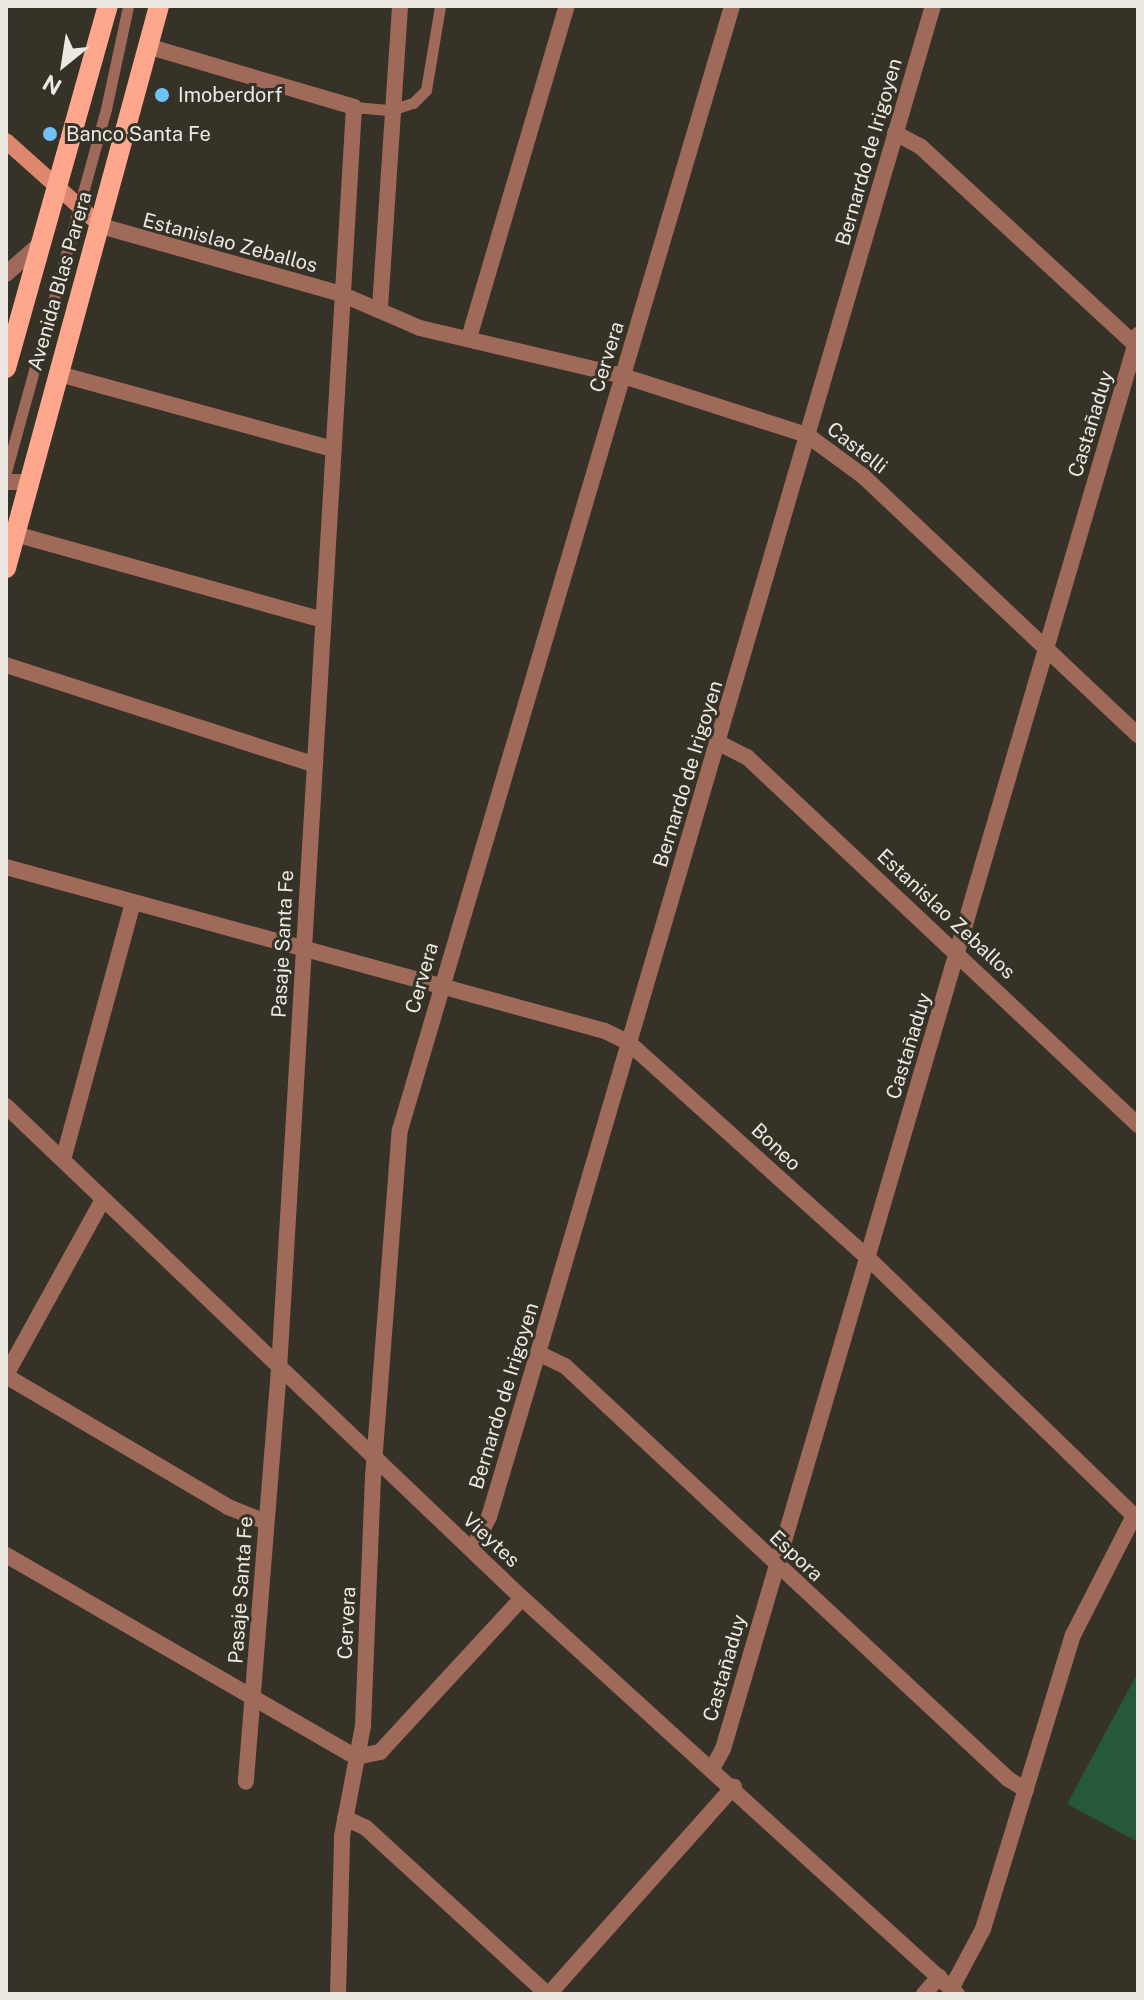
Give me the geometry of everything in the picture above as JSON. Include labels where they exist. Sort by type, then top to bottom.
[{"type":"main road","name":"Avenida Blas Parera","points":[[6,368],[59,193],[108,6]]},
{"type":"main road","name":"Avenida Blas Parera","points":[[6,568],[159,6]]},
{"type":"main road","name":"Estanislao Zeballos","points":[[6,141],[59,193],[101,226]]},
{"type":"street","points":[[380,308],[400,6]]},
{"type":"street","points":[[469,338],[567,6]]},
{"type":"street","name":"Cervera","points":[[338,1994],[345,1818],[363,1726],[375,1459],[398,1145],[440,988],[732,6]]},
{"type":"street","name":"Bernardo de Irigoyen","points":[[472,1550],[489,1517],[538,1353],[933,6]]},
{"type":"street","points":[[147,46],[354,107]]},
{"type":"street","name":"Pasaje Santa Fe","points":[[246,1782],[279,1369],[312,764],[354,107]]},
{"type":"street","points":[[895,133],[921,147],[1137,342]]},
{"type":"street","name":"Estanislao Zeballos","points":[[101,226],[341,294],[380,308],[420,328],[469,338]]},
{"type":"street","points":[[6,274],[42,242]]},
{"type":"street","name":"Castelli","points":[[469,338],[623,376],[807,435],[863,476],[1138,735]]},
{"type":"street","name":"Castañaduy","points":[[713,1767],[776,1565],[1137,342]]},
{"type":"street","points":[[59,374],[333,449]]},
{"type":"street","points":[[6,482],[27,482]]},
{"type":"street","points":[[15,534],[323,620]]},
{"type":"street","points":[[6,665],[312,764]]},
{"type":"street","name":"Estanislao Zeballos","points":[[719,743],[747,757],[958,951],[1138,1125]]},
{"type":"street","points":[[6,867],[302,950]]},
{"type":"street","points":[[63,1160],[133,903]]},
{"type":"street","name":"Boneo","points":[[302,950],[605,1031],[628,1042],[867,1257],[1136,1518]]},
{"type":"street","name":"Vieytes","points":[[6,1106],[522,1598],[734,1786],[949,1987]]},
{"type":"street","points":[[103,1199],[6,1375],[228,1507],[266,1522]]},
{"type":"street","name":"Espora","points":[[538,1353],[565,1366],[776,1565],[1026,1790]]},
{"type":"street","points":[[924,1994],[949,1987],[983,1929],[1073,1635],[1136,1518]]},
{"type":"street","points":[[6,1555],[252,1693],[356,1757],[380,1752],[522,1598]]},
{"type":"street","points":[[345,1818],[366,1828],[548,1994],[734,1786]]},
{"type":"lane","points":[[6,472],[76,208],[106,109],[128,6]]},
{"type":"lane","points":[[354,107],[391,110],[413,103],[426,90],[440,6]]},
{"type":"green space","points":[[1138,1672],[1138,1842],[1067,1804]]},
{"type":"place","name":"Imoberdorf","points":[[162,95]]},
{"type":"place","name":"Banco Santa Fe","points":[[50,134]]}]
